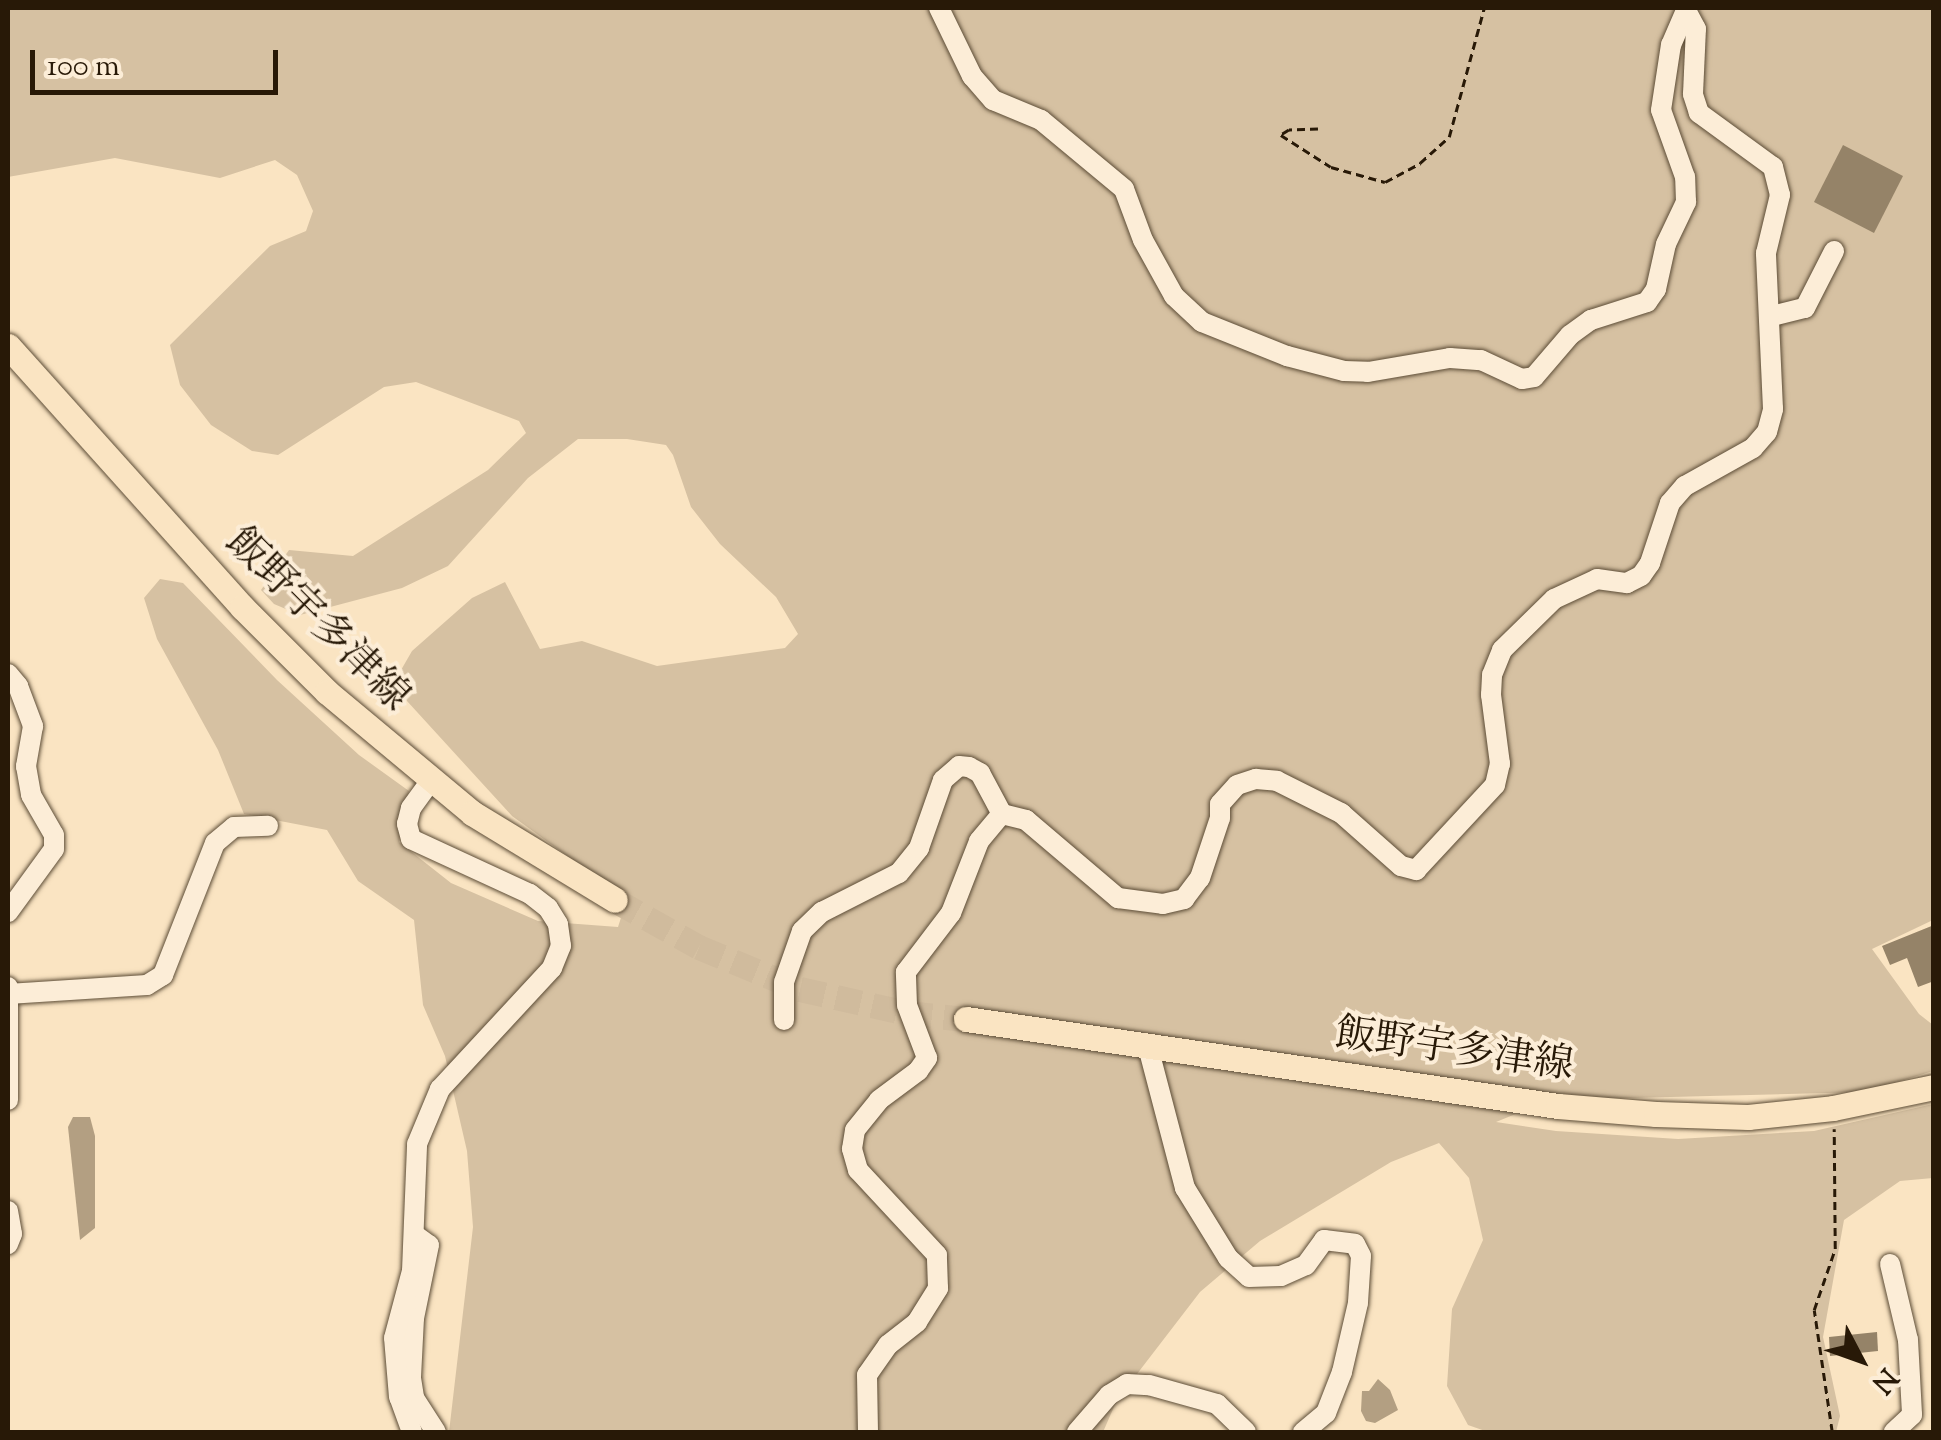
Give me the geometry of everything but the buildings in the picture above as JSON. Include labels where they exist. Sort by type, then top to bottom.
[{"type":"main road","name":"飯野宇多津線","points":[[8,346],[242,607],[327,692],[430,782],[517,842],[615,900]]},
{"type":"main road","name":"飯野宇多津線","points":[[966,1019],[1539,1103],[1656,1114],[1748,1117],[1833,1108],[1934,1086]]},
{"type":"street","points":[[938,8],[972,76],[992,100],[1040,120],[1124,190],[1143,240],[1174,296],[1202,322],[1236,338],[1344,372],[1450,358],[1480,360],[1522,379],[1534,377],[1570,335],[1591,320],[1647,302],[1656,289],[1666,244],[1686,202],[1685,177],[1661,110],[1672,46],[1687,9]]},
{"type":"street","points":[[784,1020],[784,982],[802,931],[822,912],[899,873],[919,848],[943,780],[960,766],[980,773],[1002,814],[1026,820],[1101,887],[1136,904],[1184,898],[1200,878],[1220,818],[1220,804],[1237,785],[1256,780],[1276,782],[1341,813],[1401,866],[1416,870],[1495,785],[1500,764],[1490,694],[1492,674],[1502,650],[1531,616],[1554,599],[1597,580],[1627,583],[1641,576],[1670,503],[1685,486],[1754,448],[1767,432],[1775,378],[1766,272],[1780,195],[1773,167],[1699,114],[1692,94],[1696,29],[1687,9]]},
{"type":"street","points":[[1772,316],[1805,308],[1834,250]]},
{"type":"street","points":[[8,674],[18,686],[34,726],[26,766],[30,795],[54,835],[54,849],[8,912]]},
{"type":"street","points":[[412,1432],[399,1397],[394,1338],[412,1271],[417,1144],[428,1108],[451,1076],[552,968],[561,946],[558,924],[548,908],[530,894],[411,839],[407,824],[411,808],[430,782]]},
{"type":"street","points":[[868,1432],[867,1375],[888,1344],[917,1322],[938,1288],[937,1255],[858,1170],[852,1149],[855,1130],[879,1100],[918,1071],[926,1058],[906,1005],[906,972],[951,913],[979,841],[1002,814]]},
{"type":"street","points":[[8,1100],[8,991],[147,985],[163,976],[215,842],[234,828],[268,826]]},
{"type":"street","points":[[1148,1047],[1185,1188],[1228,1258],[1249,1277],[1281,1276],[1306,1265],[1324,1240],[1355,1244],[1362,1256],[1358,1303],[1342,1372],[1326,1413],[1303,1432]]},
{"type":"street","points":[[8,1211],[12,1234],[8,1244]]},
{"type":"street","points":[[416,1235],[429,1245],[414,1318],[411,1378],[414,1398],[436,1432]]},
{"type":"street","points":[[1890,1264],[1908,1340],[1912,1415],[1894,1432]]},
{"type":"street","points":[[1077,1432],[1109,1395],[1127,1384],[1149,1385],[1217,1404],[1246,1432]]},
{"type":"path","points":[[1318,129],[1281,135],[1331,167],[1385,182],[1420,163],[1449,138],[1484,8]]},
{"type":"path","points":[[1832,1432],[1814,1310],[1835,1249],[1834,1124]]},
{"type":"shaded area","points":[[8,8],[1933,8],[1933,920],[1872,949],[1919,1014],[1933,1025],[1933,1071],[1865,1092],[1550,1100],[1496,1122],[1556,1131],[1678,1139],[1814,1131],[1933,1104],[1933,1178],[1900,1181],[1844,1220],[1823,1337],[1840,1416],[1836,1432],[1488,1432],[1468,1425],[1447,1386],[1452,1309],[1483,1240],[1469,1178],[1439,1143],[1391,1162],[1260,1241],[1200,1292],[1117,1400],[1103,1432],[449,1432],[473,1227],[467,1151],[445,1056],[423,1005],[414,920],[358,881],[327,830],[244,814],[218,750],[157,639],[144,598],[160,579],[183,583],[277,680],[359,755],[409,791],[399,842],[451,883],[538,921],[618,927],[627,899],[512,816],[407,701],[397,677],[412,651],[472,598],[505,582],[540,649],[582,641],[657,666],[785,648],[798,634],[776,597],[720,544],[691,507],[666,445],[627,439],[578,439],[528,478],[448,566],[402,588],[300,615],[274,604],[261,590],[289,550],[353,556],[488,470],[526,433],[519,421],[416,382],[384,387],[278,455],[252,451],[211,425],[180,385],[170,345],[270,246],[306,231],[313,211],[297,175],[275,160],[220,178],[115,158],[8,177]]},
{"type":"shaded area","points":[[73,1117],[90,1117],[95,1136],[95,1228],[80,1240],[68,1127]]},
{"type":"shaded area","points":[[1378,1379],[1390,1390],[1398,1410],[1375,1423],[1366,1421],[1361,1411],[1362,1391],[1369,1391]]},
{"type":"tunnel","points":[[615,900],[699,947],[800,989],[907,1013],[966,1019]]}]
